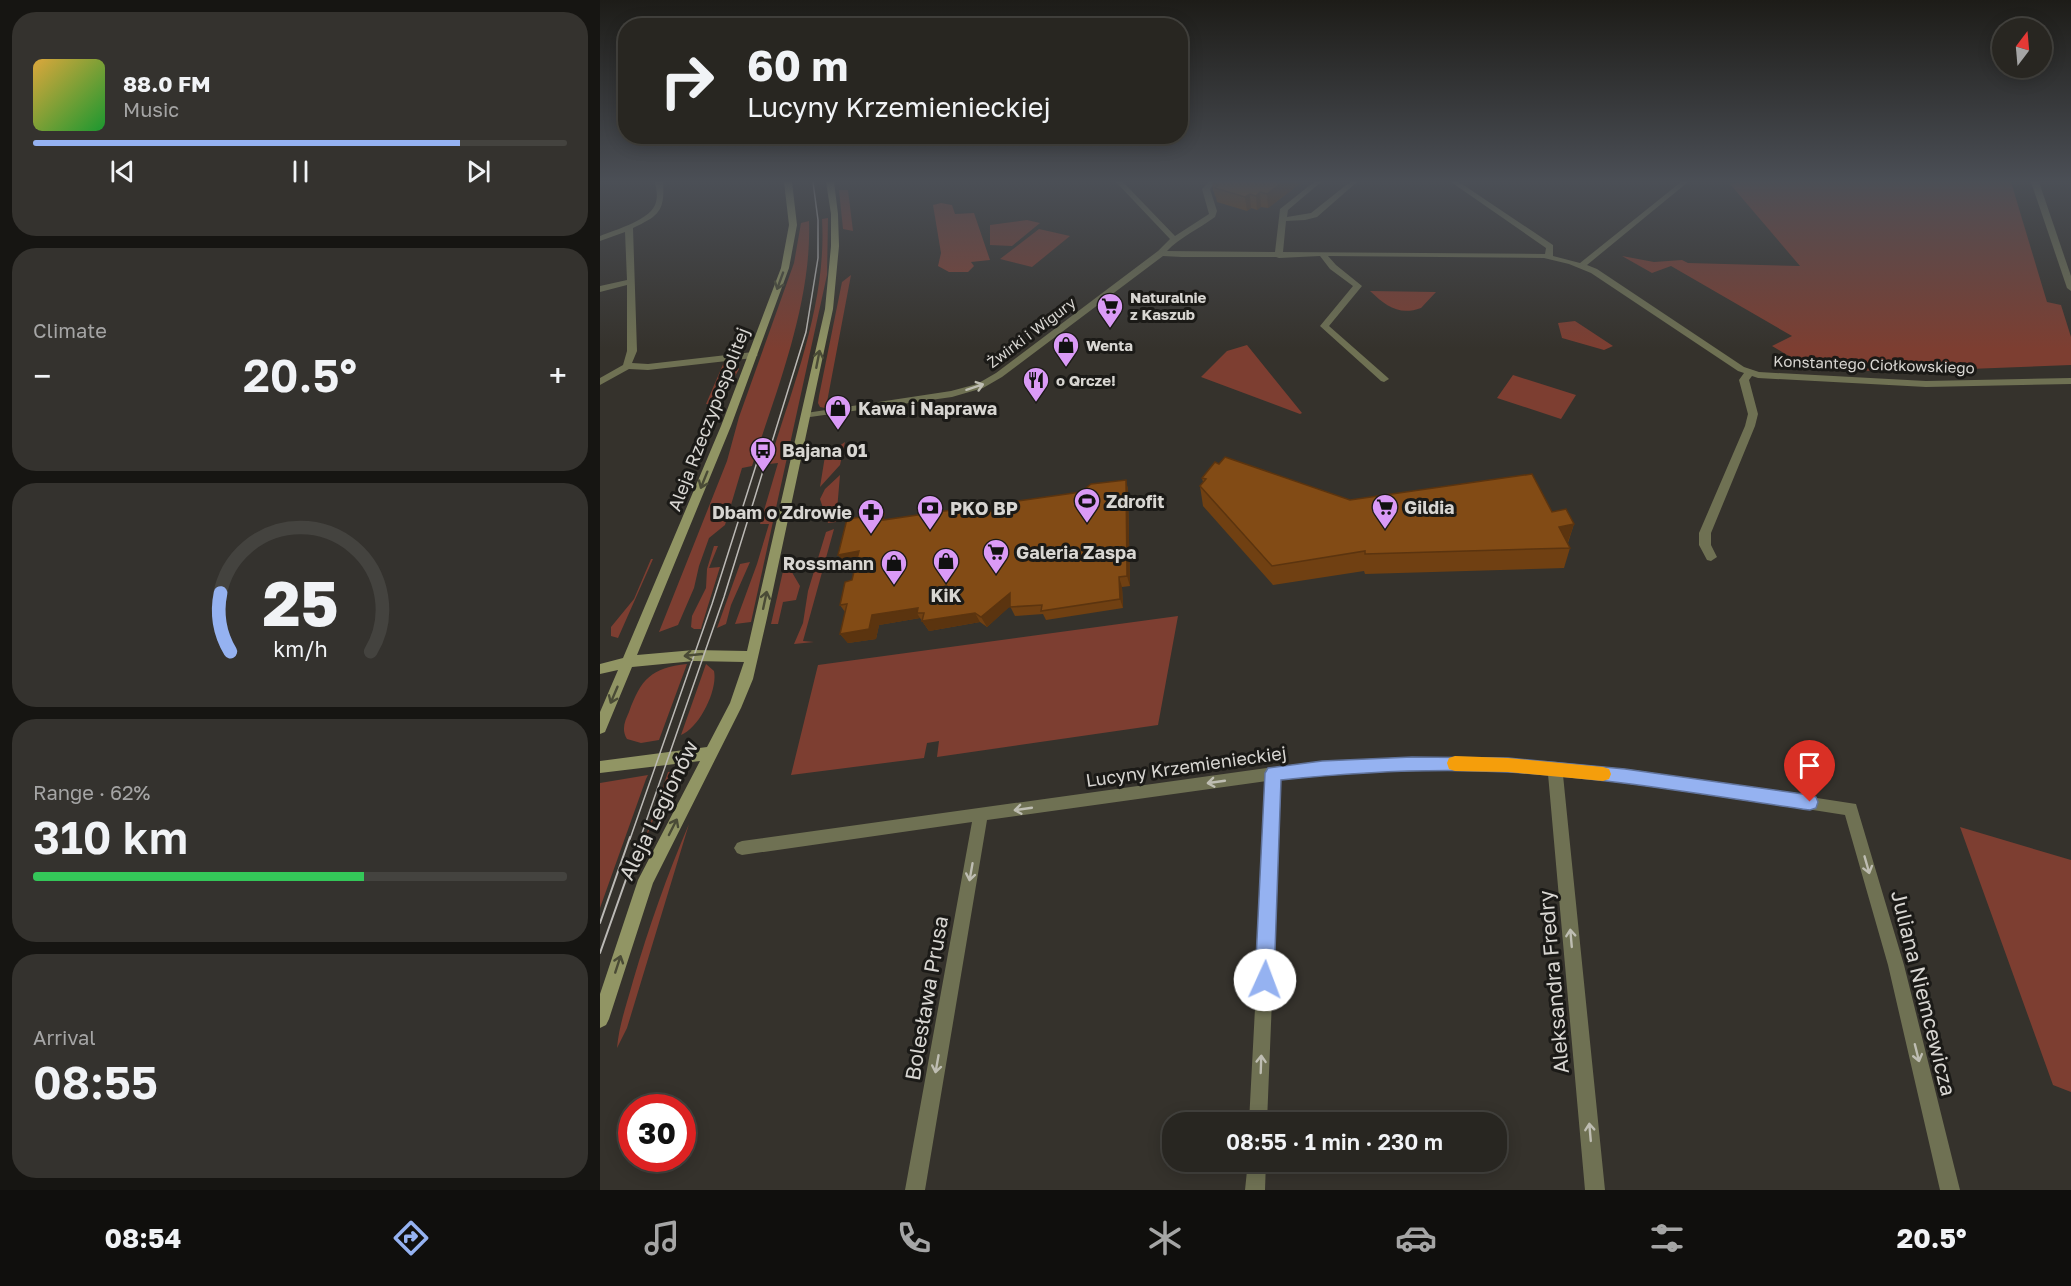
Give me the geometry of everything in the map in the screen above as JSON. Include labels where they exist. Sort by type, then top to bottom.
[{"type":"main road","name":"Aleja Rzeczypospolitej","points":[[629,662],[753,355],[785,268],[791,238]]},
{"type":"main road","points":[[600,669],[629,662],[705,654],[751,657],[806,416],[835,273],[836,238]]},
{"type":"main road","name":"Aleja Legionów","points":[[600,1019],[646,880],[736,704],[751,657]]},
{"type":"main road","points":[[600,728],[629,662]]},
{"type":"main road","points":[[600,767],[711,753]]},
{"type":"street","points":[[627,366],[632,351],[629,238]]},
{"type":"street","name":"Żwirki i Wigury","points":[[806,416],[952,394],[988,382],[1161,253],[1174,239],[1178,238]]},
{"type":"street","points":[[1279,256],[1280,238]]},
{"type":"street","points":[[1536,238],[1550,247],[1549,257]]},
{"type":"street","points":[[1582,265],[1616,238]]},
{"type":"street","points":[[2054,238],[2071,288]]},
{"type":"street","name":"Konstantego Ciołkowskiego","points":[[1161,253],[1279,256],[1519,254],[1549,257],[1582,265],[1607,279],[1749,373],[1926,384],[2071,381]]},
{"type":"street","points":[[1323,255],[1333,267],[1359,286],[1324,326],[1384,379]]},
{"type":"street","points":[[600,289],[631,282]]},
{"type":"street","points":[[600,382],[627,366],[648,367],[753,355]]},
{"type":"street","name":"Konstantego Ciołkowskiego","points":[[1711,557],[1705,545],[1705,533],[1738,458],[1753,414],[1744,380],[1749,373]]},
{"type":"street","name":"Lucyny Krzemienieckiej","points":[[742,848],[1274,773],[1322,768],[1426,764],[1508,765],[1625,776],[1851,808]]},
{"type":"street","name":"Aleksandra Fredry","points":[[1555,770],[1595,1190]]},
{"type":"street","points":[[1258,1112],[1274,773]]},
{"type":"street","name":"Juliana Niemcewicza","points":[[1851,808],[1896,965],[1950,1190]]},
{"type":"street","name":"Bolesława Prusa","points":[[915,1190],[981,814]]},
{"type":"street","points":[[1256,1190],[1257,1172]]},
{"type":"shaded area","points":[[798,238],[808,238],[805,283],[799,315],[791,347],[752,466],[742,468],[725,525],[709,538],[694,588],[678,625],[659,632],[727,461],[739,417],[794,263]]},
{"type":"shaded area","points":[[822,238],[828,238],[827,275],[751,622],[735,624],[769,524],[760,524],[778,463],[769,464],[798,374],[814,313]]},
{"type":"shaded area","points":[[938,238],[982,238],[990,260],[971,262],[974,266],[968,272],[949,272],[938,266],[941,253]]},
{"type":"shaded area","points":[[990,238],[1022,238],[1012,246],[990,245]]},
{"type":"shaded area","points":[[1028,238],[1068,238],[1032,267],[1000,259]]},
{"type":"shaded area","points":[[1776,238],[2028,238],[2047,302],[2061,305],[2071,337],[2071,365],[1891,372],[1796,367],[1792,358],[1772,346],[1792,336],[1671,266],[1652,273],[1622,256],[1654,262],[1682,260],[1688,263],[1800,266]]},
{"type":"shaded area","points":[[851,275],[827,402],[825,408],[820,407],[819,396],[842,282]]},
{"type":"shaded area","points":[[1370,291],[1436,292],[1421,308],[1406,311],[1387,305]]},
{"type":"shaded area","points":[[1575,321],[1613,346],[1604,350],[1562,338],[1558,323]]},
{"type":"shaded area","points":[[1247,345],[1302,413],[1201,377],[1227,351]]},
{"type":"shaded area","points":[[724,362],[736,364],[739,369],[719,406],[706,404]]},
{"type":"shaded area","points":[[1513,375],[1576,395],[1561,419],[1497,398]]},
{"type":"shaded area","points":[[845,442],[840,465],[820,487],[825,456]]},
{"type":"shaded area","points":[[840,475],[836,522],[828,523],[820,499],[825,489]]},
{"type":"shaded area","points":[[834,529],[803,641],[814,642],[794,644],[803,623],[808,591],[826,532]]},
{"type":"shaded area","points":[[714,546],[718,546],[709,568],[720,567],[701,629],[694,629],[691,627],[692,616],[706,588],[707,569]]},
{"type":"shaded area","points":[[786,558],[800,586],[796,600],[783,602],[778,624],[771,624]]},
{"type":"shaded area","points":[[651,559],[653,559],[618,638],[611,636],[611,627],[634,599]]},
{"type":"shaded area","points":[[750,562],[731,605],[726,624],[717,628],[740,564]]},
{"type":"shaded area","points":[[1178,616],[1158,725],[937,757],[939,741],[927,743],[924,758],[791,775],[818,665]]},
{"type":"shaded area","points":[[687,664],[659,740],[641,743],[627,739],[624,732],[625,722],[643,683],[656,672]]},
{"type":"shaded area","points":[[706,664],[714,671],[710,698],[694,725],[681,735]]},
{"type":"shaded area","points":[[678,771],[656,812],[634,870],[668,772]]},
{"type":"shaded area","points":[[648,775],[646,779],[600,908],[600,783]]},
{"type":"shaded area","points":[[689,824],[627,1028],[617,1048],[624,1014],[645,941]]},
{"type":"shaded area","points":[[1960,827],[2071,860],[2071,1092],[2053,1085]]},
{"type":"building","name":"Gildia","points":[[1225,457],[1350,500],[1532,474],[1552,512],[1566,509],[1574,524],[1559,527],[1570,548],[1365,554],[1365,551],[1272,566],[1200,486],[1206,479],[1202,478],[1215,462],[1219,464]]},
{"type":"building","name":"Galeria Zaspa","points":[[1126,480],[1127,576],[1119,577],[1120,599],[1041,611],[1042,605],[1010,607],[1010,593],[981,617],[975,613],[922,621],[924,613],[917,613],[918,608],[872,615],[869,629],[840,634],[847,604],[840,605],[845,582],[852,580],[859,551],[838,555],[847,519],[884,514],[883,520],[972,507],[984,512],[1000,509],[1011,502],[1081,492],[1091,484]]},
{"type":"tram line","points":[[640,839],[724,597],[806,332],[818,258],[818,238]]},
{"type":"tram line","points":[[630,839],[712,604],[758,459]]},
{"type":"tram line","points":[[600,923],[630,837]]},
{"type":"tram line","points":[[600,953],[641,837]]},
{"type":"slow traffic","points":[[1455,763],[1508,765],[1603,774]]},
{"type":"place","name":"Naturalnie z Kaszub","points":[[1110,329]]},
{"type":"place","name":"Wenta","points":[[1066,368]]},
{"type":"place","name":"o Qrcze!","points":[[1036,403]]},
{"type":"place","name":"Kawa i Naprawa","points":[[838,431]]},
{"type":"place","name":"Bajana 01","points":[[763,473]]},
{"type":"place","name":"Zdrofit","points":[[1087,524]]},
{"type":"place","name":"Gildia","points":[[1385,530]]},
{"type":"place","name":"PKO BP","points":[[930,531]]},
{"type":"place","name":"Dbam o Zdrowie","points":[[871,535]]},
{"type":"place","name":"Galeria Zaspa","points":[[996,575]]},
{"type":"place","name":"KiK","points":[[946,584]]},
{"type":"place","name":"Rossmann","points":[[894,586]]},
{"type":"route","points":[[1265,980],[1274,773],[1322,768],[1412,764],[1508,765],[1625,776],[1810,802]]}]
